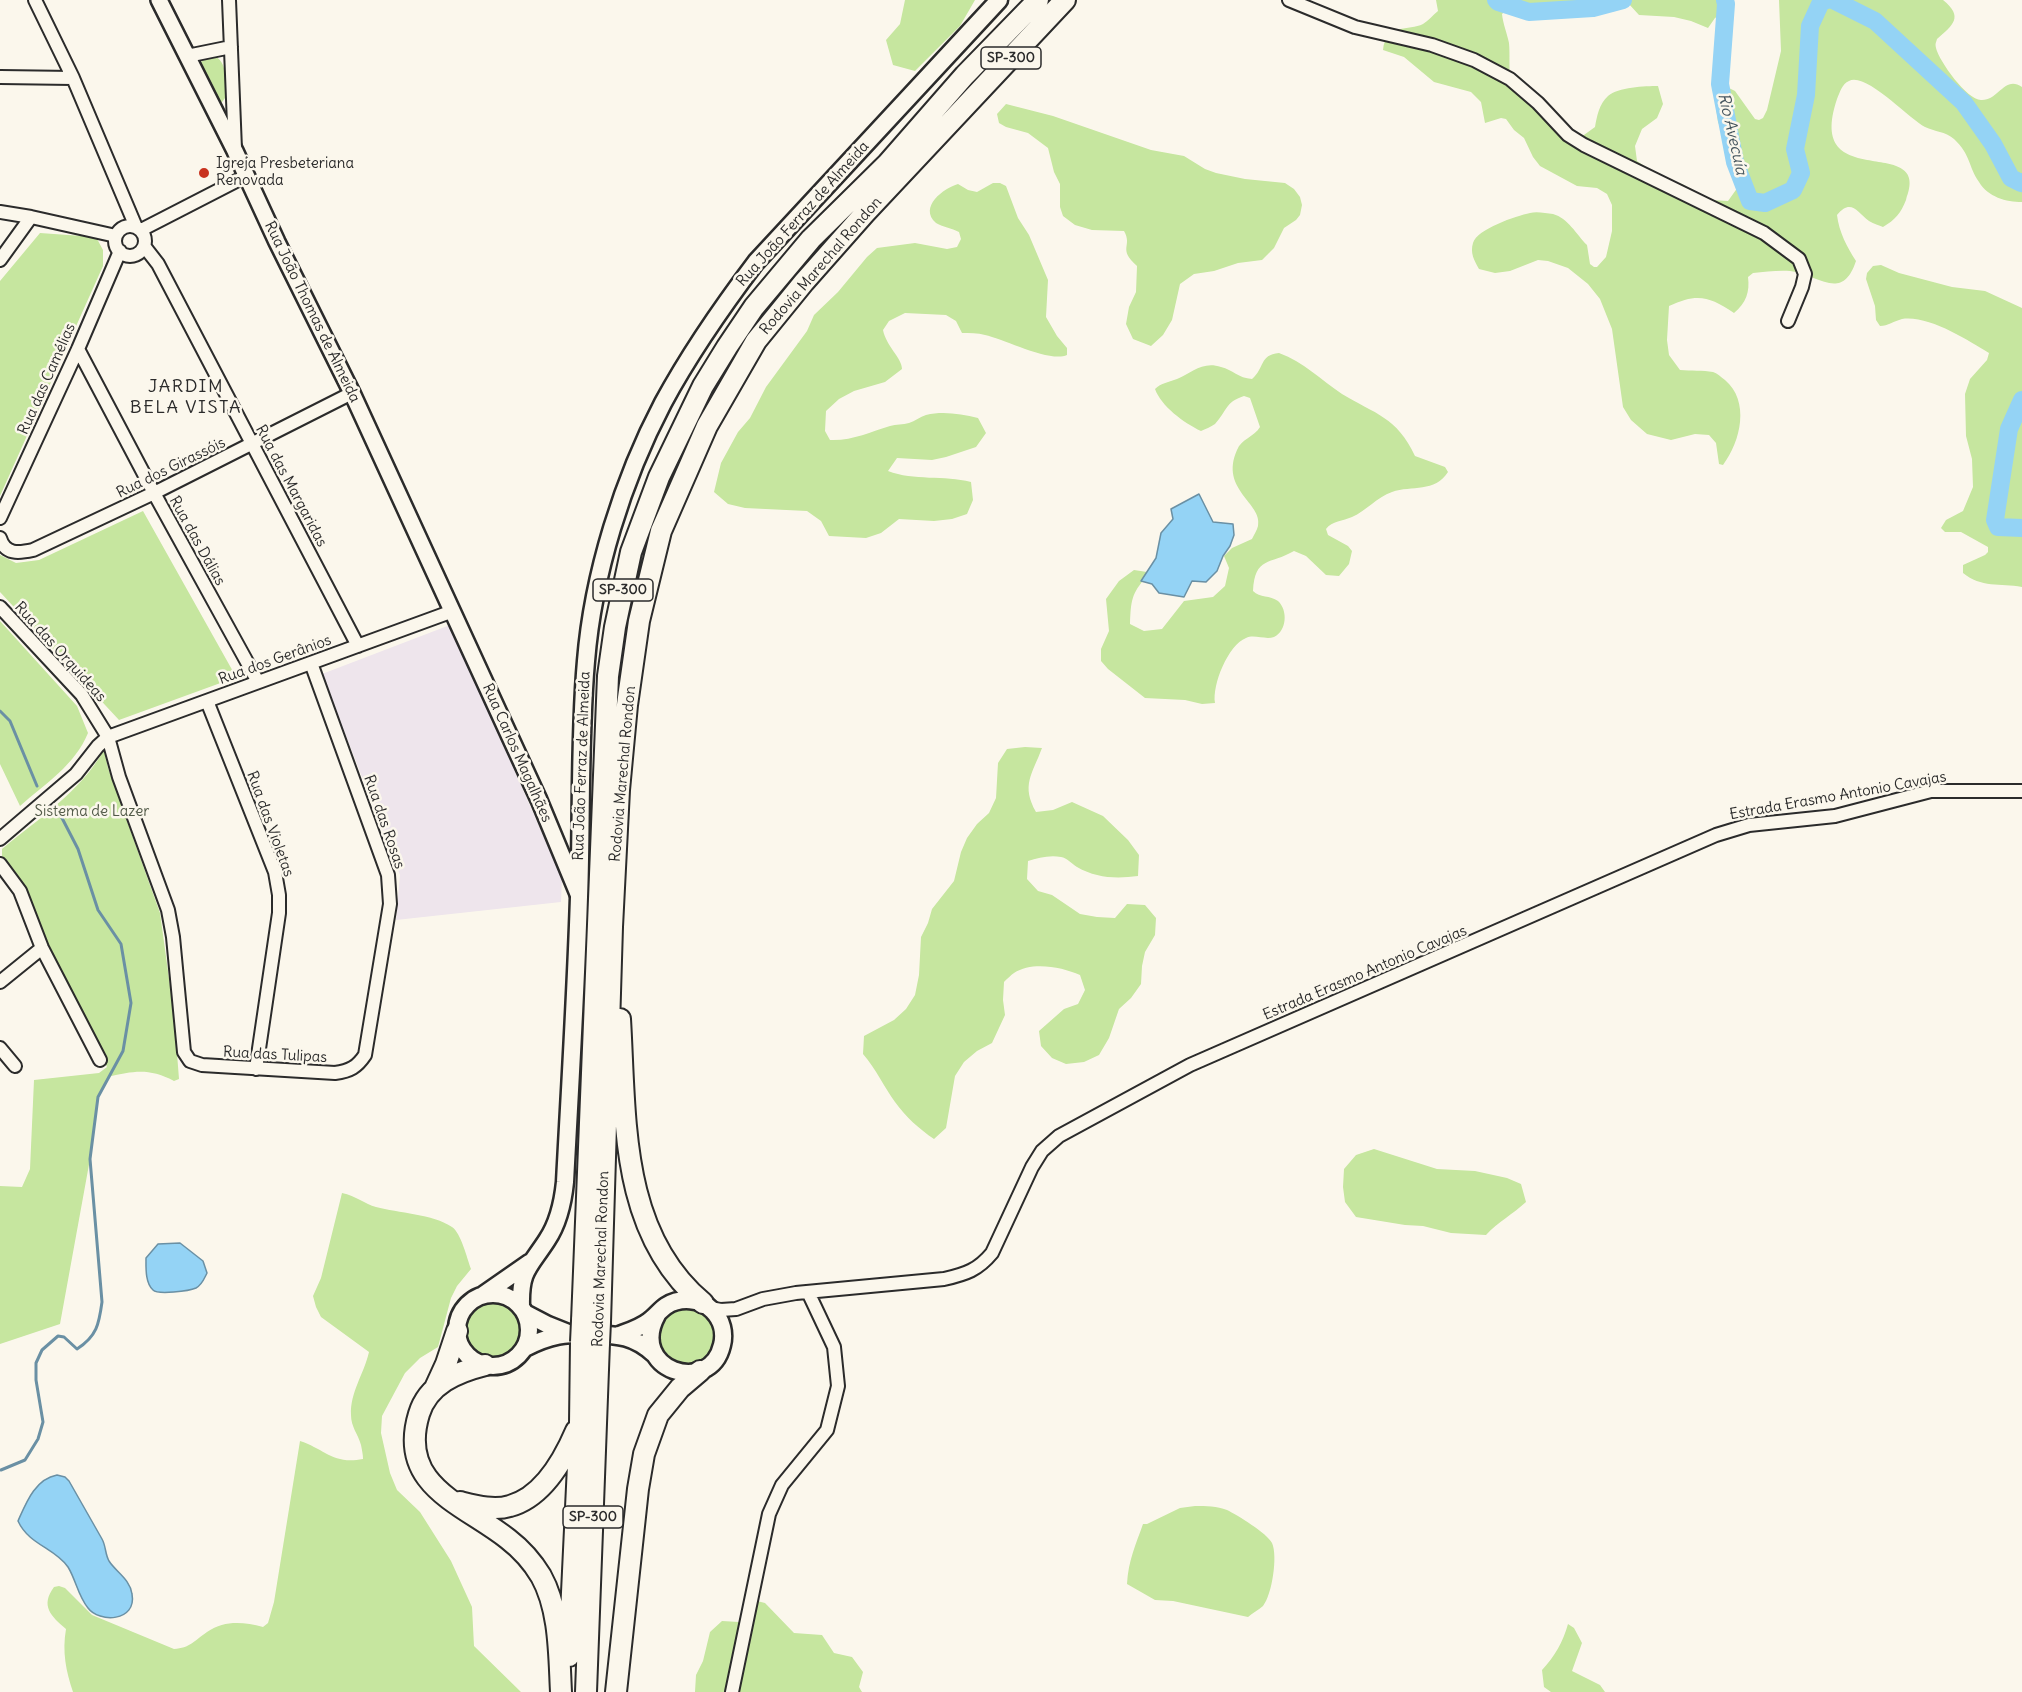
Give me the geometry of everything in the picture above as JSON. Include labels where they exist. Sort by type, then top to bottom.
[{"type":"highway","name":"Rodovia Marechal Rondon","points":[[586,1692],[586,1332],[608,676],[615,627],[631,552],[660,477],[702,386],[754,307],[811,239],[888,163],[965,75],[1038,0]]},
{"type":"highway","name":"Rodovia Marechal Rondon","points":[[568,1692],[579,1423],[619,790],[627,705],[639,621],[661,531],[707,426],[756,341],[865,213],[1065,0]]},
{"type":"highway","points":[[612,927],[618,966],[627,1139],[631,1173],[641,1210],[662,1257],[676,1277],[706,1306]]},
{"type":"highway","points":[[457,1331],[435,1388],[421,1407],[416,1422],[416,1451],[424,1474],[431,1485],[446,1498],[507,1538],[525,1553],[542,1577],[551,1602],[557,1631],[561,1692]]},
{"type":"highway","points":[[435,1388],[450,1377],[485,1365]]},
{"type":"highway","points":[[616,1692],[638,1489],[644,1454],[658,1415],[680,1388],[700,1371]]},
{"type":"highway","points":[[446,1498],[482,1508],[510,1506],[523,1500],[538,1489],[563,1458],[579,1423]]},
{"type":"main road","name":"Rua João Ferraz de Almeida","points":[[483,1296],[529,1263],[548,1239],[563,1201],[579,897],[580,734],[586,658],[606,552],[623,497],[658,414],[721,308],[756,262],[999,0]]},
{"type":"main road","name":"Rua João Ferraz de Almeida","points":[[523,1310],[521,1284],[529,1263]]},
{"type":"main road","points":[[586,1332],[548,1337],[525,1348],[512,1361],[503,1365],[485,1365],[465,1353],[457,1331],[464,1309],[472,1301],[493,1294],[503,1295],[513,1300],[541,1322],[586,1332],[619,1335],[638,1342],[654,1354],[661,1363],[679,1373],[700,1371],[715,1360],[723,1344],[722,1326],[706,1306],[693,1300],[673,1302],[639,1327],[619,1335]]},
{"type":"main road","points":[[523,1310],[530,1330],[525,1348]]},
{"type":"main road","points":[[654,1354],[650,1344],[650,1334],[657,1315]]},
{"type":"street","points":[[35,0],[74,78],[138,229],[145,238],[144,246],[138,253],[129,255],[120,251],[116,245],[116,236],[122,228],[127,226],[138,229],[246,176]]},
{"type":"street","points":[[159,0],[235,151]]},
{"type":"street","name":"Rua João Thomas de Almeida","points":[[228,0],[235,151],[352,393],[453,611]]},
{"type":"street","points":[[1289,0],[1354,27],[1432,45],[1474,60],[1510,80],[1538,103],[1568,135],[1584,145],[1764,233],[1799,259],[1805,274],[1788,321]]},
{"type":"street","points":[[187,56],[231,47]]},
{"type":"street","points":[[0,77],[74,78]]},
{"type":"street","points":[[0,212],[116,236]]},
{"type":"street","points":[[0,260],[31,217]]},
{"type":"street","name":"Rua das Margaridas","points":[[144,246],[158,264],[358,646]]},
{"type":"street","name":"Rua das Camélias","points":[[0,518],[78,349],[120,251]]},
{"type":"street","name":"Rua das Dálias","points":[[78,349],[154,494],[258,682]]},
{"type":"street","name":"Rua dos Girassóis","points":[[1,540],[8,549],[19,554],[33,550],[154,494],[352,393]]},
{"type":"street","name":"Rua das Orquideas","points":[[0,607],[82,695],[108,737],[119,777],[168,910],[173,937],[184,1052],[190,1061]]},
{"type":"street","name":"Rua Carlos Magalhães","points":[[453,611],[560,848],[579,897]]},
{"type":"street","name":"Rua dos Gerânios","points":[[108,737],[453,611]]},
{"type":"street","name":"Rua das Rosas","points":[[311,663],[388,875],[390,904],[365,1055],[357,1066]]},
{"type":"street","name":"Rua das Violetas","points":[[207,701],[275,872],[279,895],[279,914],[256,1069]]},
{"type":"street","points":[[0,839],[76,774],[108,737]]},
{"type":"street","name":"Estrada Erasmo Antonio Cavajas","points":[[736,1309],[762,1299],[802,1293],[944,1279],[963,1275],[982,1264],[992,1253],[1032,1167],[1042,1151],[1059,1136],[1190,1065],[1716,835],[1749,825],[1835,816],[1931,791],[2022,790]]},
{"type":"street","points":[[0,864],[20,891],[42,948],[100,1060]]},
{"type":"street","points":[[0,982],[42,948]]},
{"type":"street","points":[[0,1048],[15,1066]]},
{"type":"street","name":"Rua das Tulipas","points":[[190,1061],[202,1065],[335,1073],[348,1071],[357,1066]]},
{"type":"street","points":[[732,1692],[769,1514],[782,1485],[827,1430],[838,1386],[834,1347],[802,1293]]},
{"type":"street","points":[[706,1306],[721,1310],[736,1309]]},
{"type":"street","points":[[722,1326],[736,1309]]},
{"type":"shaded area","points":[[450,625],[562,878],[561,902],[396,920],[400,875],[322,674]]},
{"type":"green space","points":[[905,0],[975,0],[960,26],[915,71],[893,65],[886,40],[900,24]]},
{"type":"green space","points":[[1436,0],[1586,0],[1566,6],[1514,3],[1502,14],[1509,43],[1510,79],[1577,140],[1595,127],[1600,106],[1612,93],[1632,88],[1658,86],[1663,104],[1657,118],[1642,129],[1635,146],[1637,161],[1665,180],[1682,184],[1711,200],[1728,201],[1738,187],[1739,169],[1718,122],[1717,82],[1735,91],[1755,119],[1763,118],[1781,51],[1779,0],[1943,0],[1955,16],[1948,29],[1937,39],[1936,48],[1961,87],[1968,94],[1981,100],[1992,97],[2011,84],[2022,87],[2022,202],[2004,200],[1987,191],[1975,176],[1964,150],[1951,136],[1925,127],[1866,83],[1856,80],[1847,82],[1837,99],[1832,129],[1838,146],[1852,156],[1902,169],[1910,180],[1906,200],[1897,216],[1883,227],[1869,221],[1854,208],[1846,208],[1837,215],[1844,239],[1856,261],[1844,281],[1828,283],[1790,271],[1753,273],[1748,277],[1748,292],[1744,301],[1734,313],[1703,298],[1687,299],[1669,306],[1667,340],[1669,355],[1680,370],[1716,373],[1733,389],[1738,399],[1740,421],[1738,433],[1723,465],[1719,464],[1716,443],[1709,435],[1695,434],[1671,440],[1647,434],[1631,420],[1623,407],[1612,329],[1600,299],[1588,284],[1568,268],[1548,261],[1538,260],[1510,271],[1495,273],[1479,269],[1472,253],[1476,238],[1498,224],[1535,212],[1553,214],[1567,223],[1587,245],[1590,264],[1597,267],[1606,257],[1612,231],[1612,205],[1607,194],[1597,188],[1577,186],[1540,166],[1524,138],[1506,119],[1501,118],[1485,123],[1481,102],[1471,92],[1434,82],[1404,57],[1383,50],[1385,41],[1393,32],[1423,24],[1438,11]]},
{"type":"green space","points":[[1621,0],[1732,0],[1732,8],[1715,18],[1708,28],[1674,17],[1639,15],[1628,3]]},
{"type":"green space","points":[[215,56],[222,64],[225,75],[225,98],[218,103],[199,64],[206,57]]},
{"type":"green space","points":[[1006,104],[1053,116],[1151,150],[1184,156],[1216,173],[1285,183],[1300,197],[1302,205],[1300,215],[1284,228],[1274,248],[1262,260],[1238,263],[1214,271],[1194,274],[1180,284],[1172,320],[1163,335],[1151,346],[1133,339],[1126,324],[1129,307],[1136,292],[1137,266],[1126,251],[1127,241],[1124,231],[1092,230],[1075,225],[1063,216],[1060,207],[1060,184],[1054,172],[1048,148],[1028,133],[999,123],[997,114]]},
{"type":"green space","points":[[993,183],[1006,186],[1018,218],[1029,235],[1048,280],[1046,317],[1067,348],[1067,355],[1050,356],[993,337],[962,333],[956,321],[946,315],[905,313],[889,321],[883,330],[902,369],[885,382],[854,391],[839,399],[826,411],[825,431],[830,440],[853,438],[892,425],[909,423],[932,414],[965,415],[978,418],[986,433],[976,447],[932,460],[897,458],[888,471],[908,476],[971,482],[973,500],[967,514],[934,521],[899,519],[881,533],[866,538],[829,536],[821,521],[807,511],[745,508],[728,504],[714,492],[721,463],[738,432],[750,418],[766,387],[807,331],[814,315],[877,248],[915,243],[947,249],[957,247],[961,239],[959,232],[936,223],[931,217],[931,205],[940,194],[958,184],[977,192]]},
{"type":"green space","points":[[40,233],[96,237],[103,250],[103,266],[0,496],[0,281]]},
{"type":"green space","points":[[1881,265],[1899,273],[1952,287],[1985,291],[2022,308],[2022,587],[1984,583],[1963,573],[1963,565],[1985,555],[1988,547],[1961,532],[1945,532],[1941,528],[1946,520],[1963,511],[1973,487],[1972,459],[1966,436],[1965,394],[1970,379],[1987,360],[1989,353],[1947,330],[1924,321],[1902,319],[1880,326],[1876,320],[1875,306],[1866,279],[1867,273],[1873,266]]},
{"type":"green space","points":[[1279,353],[1296,361],[1342,394],[1384,418],[1401,433],[1415,456],[1445,467],[1448,472],[1437,483],[1392,492],[1357,514],[1328,526],[1326,529],[1328,535],[1348,546],[1352,551],[1349,564],[1339,576],[1326,575],[1306,556],[1294,551],[1265,563],[1257,572],[1253,591],[1278,601],[1285,615],[1284,625],[1274,637],[1249,637],[1239,642],[1227,657],[1219,676],[1215,703],[1202,704],[1185,700],[1145,698],[1101,661],[1101,649],[1109,631],[1106,599],[1119,581],[1134,570],[1147,572],[1147,576],[1133,598],[1130,624],[1144,631],[1162,629],[1184,601],[1213,597],[1225,586],[1229,568],[1224,556],[1232,548],[1252,539],[1258,526],[1258,518],[1254,510],[1237,486],[1233,476],[1233,464],[1239,446],[1260,427],[1250,398],[1244,396],[1233,401],[1215,424],[1201,431],[1174,413],[1162,402],[1155,389],[1198,368],[1208,366],[1221,367],[1252,379],[1268,356]]},
{"type":"green space","points":[[143,511],[235,675],[226,681],[119,720],[0,592],[0,555],[16,563],[39,560]]},
{"type":"green space","name":"Sistema de Lazer","points":[[0,621],[77,706],[88,733],[67,764],[20,806],[0,764]]},
{"type":"green space","points":[[1042,748],[1029,787],[1029,794],[1036,812],[1053,810],[1072,802],[1103,816],[1128,840],[1139,855],[1138,876],[1099,875],[1084,871],[1063,858],[1052,856],[1028,861],[1027,879],[1038,891],[1052,895],[1080,914],[1115,918],[1127,904],[1145,905],[1156,918],[1155,935],[1145,952],[1141,984],[1119,1009],[1109,1038],[1099,1055],[1084,1062],[1066,1064],[1052,1058],[1041,1046],[1039,1031],[1064,1009],[1078,1004],[1085,990],[1080,975],[1047,966],[1038,966],[1021,969],[1009,977],[1004,982],[1005,1015],[992,1043],[977,1051],[964,1062],[955,1076],[946,1128],[934,1139],[908,1118],[891,1096],[863,1054],[864,1036],[894,1020],[906,1009],[915,995],[919,975],[921,937],[932,909],[954,881],[967,838],[989,813],[996,798],[998,763],[1007,749]]},
{"type":"green space","points":[[104,750],[108,768],[160,913],[174,1015],[179,1079],[174,1081],[149,1072],[108,1077],[98,1097],[90,1159],[60,1324],[0,1344],[0,1186],[22,1187],[30,1169],[34,1080],[99,1073],[107,1067],[52,955],[40,922],[24,891],[2,860],[2,849],[71,792]]},
{"type":"green space","points":[[1374,1149],[1437,1169],[1475,1171],[1507,1178],[1521,1184],[1526,1202],[1486,1235],[1451,1233],[1423,1226],[1356,1217],[1345,1202],[1344,1169],[1356,1155]]},
{"type":"green space","points":[[342,1193],[376,1207],[435,1219],[452,1227],[463,1246],[471,1269],[457,1286],[451,1298],[438,1347],[420,1358],[405,1373],[382,1416],[381,1433],[390,1473],[397,1490],[420,1512],[451,1561],[472,1607],[474,1646],[521,1692],[73,1692],[65,1661],[66,1629],[52,1615],[48,1605],[54,1587],[65,1588],[92,1615],[174,1649],[188,1646],[221,1625],[241,1623],[263,1627],[268,1623],[274,1602],[300,1441],[336,1458],[363,1459],[361,1445],[352,1423],[351,1407],[369,1352],[321,1317],[313,1296],[321,1278]]},
{"type":"green space","points":[[488,1300],[500,1300],[516,1308],[522,1318],[524,1330],[522,1342],[516,1352],[500,1360],[488,1360],[472,1352],[464,1336],[464,1324],[472,1308]]},
{"type":"green space","points":[[685,1307],[702,1312],[708,1316],[714,1326],[715,1350],[694,1367],[668,1362],[656,1339],[660,1326],[668,1314]]},
{"type":"green space","points":[[1195,1506],[1227,1510],[1258,1529],[1272,1543],[1274,1566],[1269,1593],[1263,1606],[1248,1617],[1173,1601],[1155,1600],[1127,1584],[1131,1560],[1143,1524],[1180,1508]]},
{"type":"green space","points":[[757,1601],[765,1603],[794,1633],[822,1635],[834,1653],[852,1657],[863,1672],[859,1687],[862,1692],[695,1692],[696,1675],[703,1661],[710,1632],[722,1621],[739,1622],[749,1605]]},
{"type":"green space","points":[[1568,1624],[1574,1628],[1582,1643],[1572,1671],[1600,1685],[1605,1692],[1551,1692],[1544,1687],[1542,1670],[1558,1648]]},
{"type":"water","points":[[1199,494],[1213,522],[1233,524],[1234,535],[1230,546],[1217,571],[1206,582],[1192,581],[1184,597],[1159,593],[1152,584],[1141,581],[1156,558],[1161,533],[1173,519],[1171,509]]},
{"type":"water","points":[[180,1243],[203,1261],[207,1273],[203,1282],[196,1288],[187,1290],[167,1292],[153,1290],[147,1279],[146,1258],[158,1244]]},
{"type":"water","points":[[57,1475],[69,1481],[102,1539],[109,1561],[129,1584],[132,1603],[123,1615],[108,1618],[93,1613],[82,1598],[68,1567],[56,1555],[29,1536],[18,1521],[37,1487],[49,1477]]},
{"type":"waterway","name":"Rio Avecuía","points":[[1496,0],[1529,12],[1593,8],[1623,0]]},
{"type":"waterway","name":"Rio Avecuía","points":[[1725,0],[1720,84],[1735,162],[1750,201],[1765,203],[1793,190],[1801,173],[1795,149],[1806,95],[1810,26],[1821,2],[1827,0]]},
{"type":"waterway","name":"Rio Avecuía","points":[[1833,0],[1875,21],[1964,103],[1993,144],[2011,178],[2022,182]]},
{"type":"waterway","name":"Rio Avecuía","points":[[2022,400],[2009,429],[1995,520],[1998,527],[2022,528]]},
{"type":"waterway","points":[[0,711],[10,721],[37,786]]},
{"type":"waterway","points":[[1,1470],[25,1460],[38,1439],[43,1422],[36,1380],[36,1363],[42,1350],[58,1336],[64,1337],[77,1349],[89,1339],[98,1323],[102,1302],[90,1159],[98,1097],[123,1051],[131,1003],[121,944],[98,910],[78,849],[62,818],[55,810]]},
{"type":"place","name":"Igreja Presbeteriana Renovada","points":[[204,173]]},
{"type":"district","name":"JARDIM BELA VISTA","points":[[186,397]]}]
